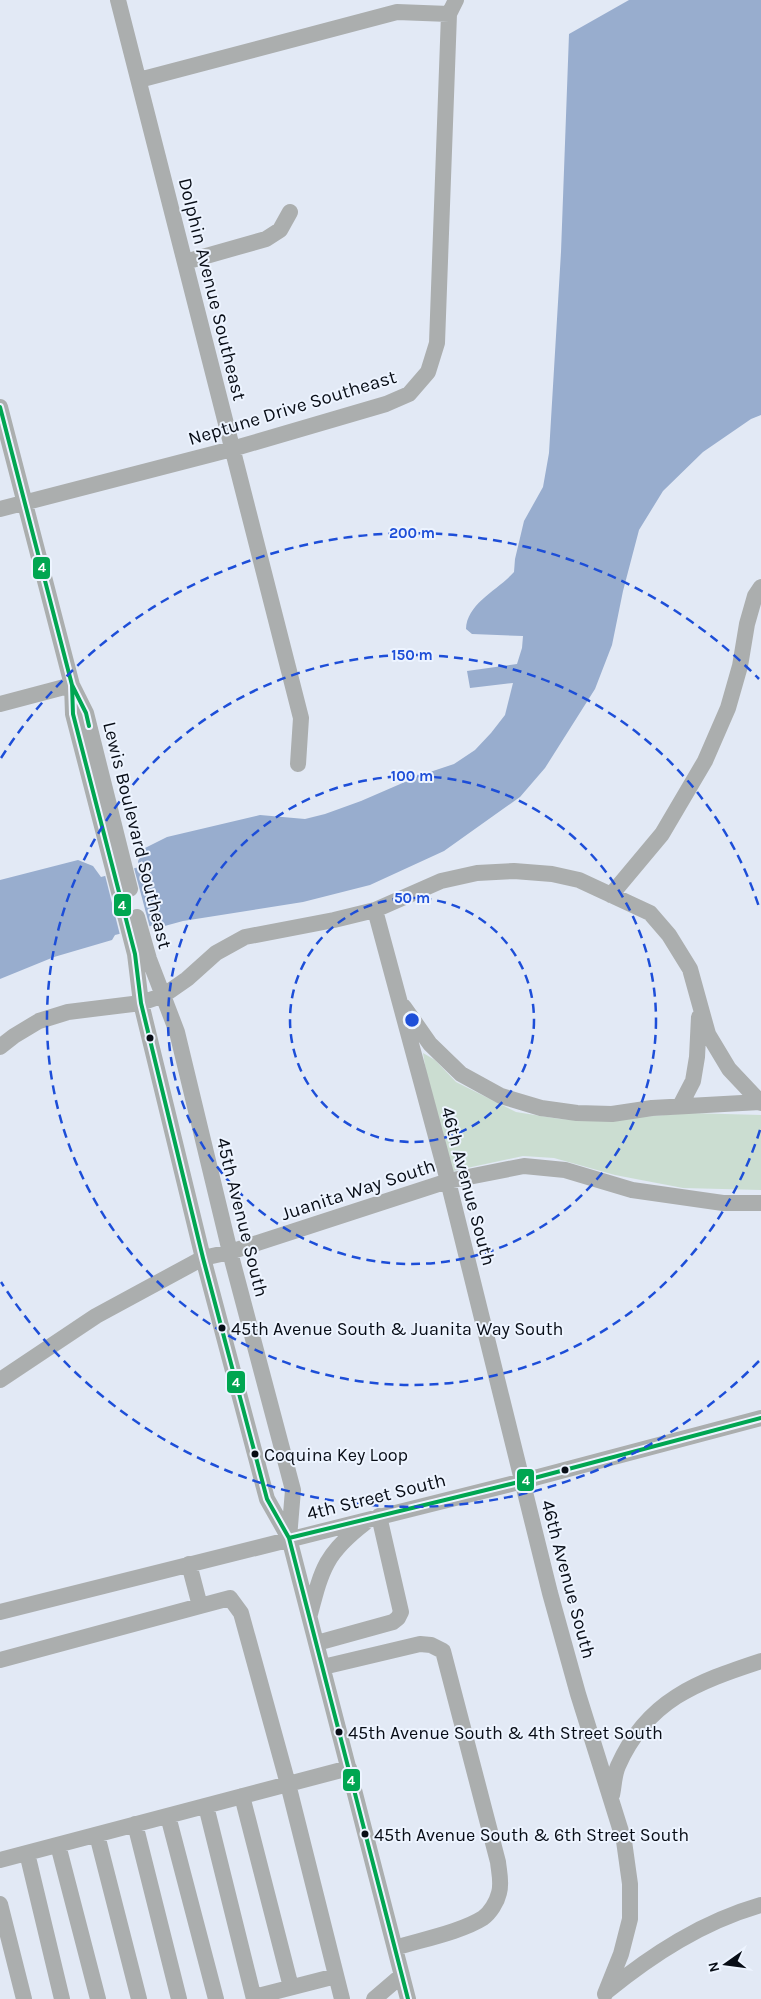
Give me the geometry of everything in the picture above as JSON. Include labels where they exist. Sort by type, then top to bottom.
[{"type":"street","name":"Dolphin Avenue Southeast","points":[[118,0],[301,718],[298,764]]},
{"type":"street","points":[[139,80],[397,12],[452,7]]},
{"type":"street","name":"Neptune Drive Southeast","points":[[0,509],[232,448],[386,404],[409,394],[428,372],[437,343],[452,7]]},
{"type":"street","points":[[185,262],[266,239],[280,230],[290,212]]},
{"type":"street","name":"Lewis Boulevard Southeast","points":[[0,407],[72,685],[73,714],[135,931],[164,995]]},
{"type":"street","points":[[611,895],[662,834],[706,761],[728,708],[740,666],[755,596],[761,587]]},
{"type":"street","points":[[0,704],[72,685]]},
{"type":"street","points":[[0,1047],[39,1021],[68,1012],[141,1003],[164,995],[187,980],[216,953],[245,937],[375,910],[442,882],[477,873],[514,871],[552,874],[579,880],[650,913],[669,935],[690,969],[708,1034],[729,1069],[760,1102]]},
{"type":"street","name":"46th Avenue South","points":[[375,910],[448,1181],[555,1611],[578,1694],[624,1841],[630,1884],[630,1919],[621,1954],[602,1996]]},
{"type":"street","name":"Lewis Boulevard Southeast","points":[[135,931],[135,954],[141,1003]]},
{"type":"street","name":"45th Avenue South","points":[[164,995],[177,1032],[230,1252],[293,1490],[289,1538]]},
{"type":"street","points":[[397,997],[430,1044],[461,1074],[501,1096],[541,1108],[577,1113],[612,1114],[680,1106],[760,1102]]},
{"type":"street","name":"45th Avenue South","points":[[141,1003],[203,1258],[267,1499],[289,1538],[402,1975],[406,1997]]},
{"type":"street","points":[[680,1106],[693,1081],[697,1056],[700,1006]]},
{"type":"street","name":"Juanita Way South","points":[[0,1380],[96,1316],[203,1258],[230,1252],[448,1181],[524,1166],[565,1170],[632,1190],[723,1203],[761,1203]]},
{"type":"street","name":"4th Street South","points":[[0,1612],[289,1538],[523,1481],[761,1418]]},
{"type":"street","points":[[310,1615],[321,1574],[331,1555],[345,1538],[375,1517],[401,1612],[393,1622],[317,1643]]},
{"type":"street","points":[[189,1564],[200,1606]]},
{"type":"street","points":[[0,1660],[230,1598],[241,1613],[288,1784],[342,1999]]},
{"type":"street","points":[[323,1667],[420,1644],[431,1645],[442,1651],[476,1778],[500,1878],[499,1893],[494,1905],[484,1917],[470,1925],[395,1948]]},
{"type":"street","points":[[611,1798],[618,1767],[634,1734],[658,1708],[689,1688],[730,1671],[761,1661]]},
{"type":"street","points":[[0,1860],[349,1768]]},
{"type":"street","points":[[242,1796],[291,1988]]},
{"type":"street","points":[[206,1806],[254,1998],[336,1976]]},
{"type":"street","points":[[168,1816],[216,1999]]},
{"type":"street","points":[[135,1824],[179,1999]]},
{"type":"street","points":[[97,1835],[139,1999]]},
{"type":"street","points":[[58,1845],[98,1999]]},
{"type":"street","points":[[27,1853],[62,1999]]},
{"type":"street","points":[[0,1904],[24,1999]]},
{"type":"street","points":[[602,1996],[639,1966],[672,1944],[705,1926],[740,1911],[761,1905]]},
{"type":"street","points":[[374,1999],[402,1975]]},
{"type":"green space","points":[[423,1053],[435,1060],[456,1082],[516,1112],[560,1119],[594,1121],[689,1113],[761,1115],[761,1190],[683,1188],[615,1175],[554,1158],[523,1156],[453,1171],[426,1071]]},
{"type":"water","points":[[629,0],[761,0],[761,415],[751,419],[703,452],[663,491],[639,530],[623,591],[612,645],[595,689],[545,768],[520,797],[444,851],[370,885],[303,902],[183,921],[161,927],[155,925],[115,935],[112,940],[54,957],[0,979],[0,880],[78,860],[93,866],[101,877],[139,867],[138,861],[145,848],[167,837],[260,815],[305,819],[325,814],[361,801],[421,775],[454,764],[475,750],[505,715],[513,683],[470,688],[467,671],[517,664],[522,648],[523,636],[472,634],[466,629],[468,620],[477,604],[514,572],[515,559],[524,521],[543,487],[549,453],[561,252],[569,34]]},
{"type":"pier","points":[[134,868],[150,928],[120,935],[105,875]]},
{"type":"transit line","name":"4","points":[[0,407],[72,685],[86,713],[89,726]]},
{"type":"transit line","name":"4","points":[[72,685],[73,714],[135,954],[141,1003],[203,1258],[267,1499],[289,1538],[408,1999]]},
{"type":"transit line","name":"4","points":[[289,1538],[523,1481],[761,1418]]},
{"type":"place","name":"45th Avenue South & Juanita Way South","points":[[222,1328]]},
{"type":"place","name":"Coquina Key Loop","points":[[255,1454]]},
{"type":"place","name":"45th Avenue South & 4th Street South","points":[[339,1732]]},
{"type":"place","name":"45th Avenue South & 6th Street South","points":[[365,1834]]}]
